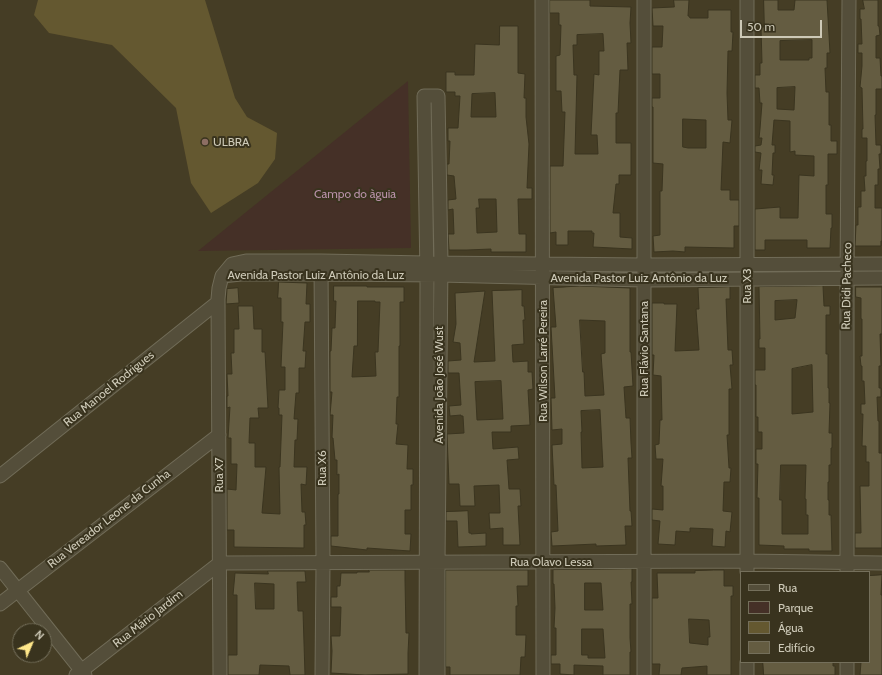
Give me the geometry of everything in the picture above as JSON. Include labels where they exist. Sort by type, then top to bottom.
[{"type":"street","name":"Rua Wilson Larré Pereira","points":[[542,0],[543,675]]},
{"type":"street","name":"Rua Flávio Santana","points":[[644,0],[644,675]]},
{"type":"street","name":"Rua X3","points":[[747,0],[747,566]]},
{"type":"street","name":"Rua Didi Pacheco","points":[[847,567],[849,0]]},
{"type":"street","name":"Avenida João José Wust","points":[[426,675],[432,563],[440,269],[438,96],[424,96],[432,563],[438,675]]},
{"type":"street","name":"Avenida Pastor Luiz Antônio da Luz","points":[[222,276],[232,264],[246,261],[321,267],[426,270],[543,264],[644,266],[882,264]]},
{"type":"street","name":"Rua X6","points":[[321,267],[323,563],[322,675]]},
{"type":"street","name":"Avenida Pastor Luiz Antônio da Luz","points":[[440,269],[542,278],[644,280],[882,278]]},
{"type":"street","name":"Rua X7","points":[[220,675],[218,302],[222,276]]},
{"type":"street","name":"Rua Manoel Rodrigues","points":[[0,476],[218,302]]},
{"type":"street","name":"Rua Vereador Leone da Cunha","points":[[0,604],[219,435]]},
{"type":"street","name":"Rua Olavo Lessa","points":[[220,563],[644,561],[747,566],[847,567],[882,563]]},
{"type":"street","name":"Rua Mário Jardim","points":[[81,674],[220,563]]},
{"type":"street","points":[[0,568],[81,674]]},
{"type":"street","points":[[747,663],[747,675]]},
{"type":"street","points":[[847,663],[847,675]]},
{"type":"green space","name":"Campo do àguia","points":[[408,81],[411,248],[198,251]]},
{"type":"water","points":[[38,0],[205,0],[235,98],[247,117],[277,133],[275,159],[258,183],[211,213],[191,183],[176,108],[112,45],[49,33],[34,15]]},
{"type":"building","points":[[550,0],[590,0],[590,6],[631,7],[631,43],[627,43],[628,70],[620,70],[618,113],[616,113],[616,143],[631,143],[631,175],[619,175],[619,184],[616,184],[613,213],[620,213],[620,237],[632,238],[632,249],[593,247],[594,233],[592,233],[592,231],[568,231],[568,245],[556,245],[556,232],[550,233],[550,166],[563,166],[565,112],[562,112],[561,91],[556,91],[556,56],[560,55],[561,25],[559,25],[559,13],[550,13]],"holes":[[[603,34],[604,51],[599,51],[599,75],[594,74],[591,135],[597,135],[598,154],[575,154],[577,75],[574,75],[573,45],[577,45],[577,35]]]},
{"type":"building","points":[[674,0],[689,0],[688,16],[690,18],[708,18],[708,10],[731,10],[731,32],[733,32],[732,51],[728,51],[727,93],[728,120],[732,120],[730,143],[723,142],[721,190],[730,190],[730,200],[739,200],[739,226],[734,226],[734,248],[685,247],[685,252],[654,252],[653,236],[660,235],[660,191],[662,191],[663,164],[653,163],[652,98],[660,98],[660,74],[652,74],[652,47],[662,47],[663,26],[653,26],[652,8],[674,7]],"holes":[[[683,119],[706,120],[706,148],[683,147]]]},
{"type":"building","points":[[764,0],[778,0],[778,10],[794,10],[795,0],[827,0],[830,53],[827,53],[827,68],[825,68],[826,92],[829,92],[829,125],[831,125],[831,141],[837,141],[837,154],[828,154],[826,214],[832,214],[830,248],[807,248],[807,240],[765,240],[765,250],[755,250],[755,209],[780,207],[780,218],[798,218],[799,175],[814,176],[814,156],[795,155],[795,151],[790,152],[790,121],[774,120],[772,145],[775,145],[775,153],[773,153],[773,185],[761,184],[762,170],[759,170],[761,153],[755,152],[755,146],[761,145],[762,138],[759,138],[762,103],[760,103],[759,88],[755,88],[755,75],[760,75],[760,63],[762,63],[761,27],[764,27]],"holes":[[[812,40],[812,58],[809,58],[809,60],[780,60],[780,41]],[[795,87],[794,110],[777,109],[777,88]]]},
{"type":"building","points":[[863,0],[878,0],[878,26],[880,35],[876,36],[876,58],[880,58],[882,89],[876,89],[876,145],[881,145],[881,154],[879,154],[880,169],[878,169],[878,185],[875,185],[875,208],[882,208],[881,246],[855,246],[856,225],[858,225],[858,207],[861,207],[861,191],[865,191],[864,176],[866,176],[867,161],[867,138],[862,138],[862,88],[860,87],[862,53],[858,53],[858,44],[862,44],[860,9],[864,9]]},
{"type":"building","points":[[500,26],[518,26],[518,73],[525,74],[524,98],[526,98],[526,117],[529,144],[527,188],[532,188],[532,199],[518,199],[519,234],[526,234],[526,252],[491,252],[491,249],[449,250],[448,234],[454,234],[453,209],[448,210],[448,200],[456,199],[454,176],[447,175],[450,141],[448,141],[448,128],[458,128],[460,96],[455,96],[455,92],[446,92],[446,72],[455,72],[455,75],[474,75],[475,44],[499,45]],"holes":[[[495,93],[496,117],[471,117],[472,94]],[[479,199],[496,199],[497,232],[477,233],[476,208],[479,208]]]},
{"type":"building","points":[[279,282],[307,283],[306,304],[310,304],[310,322],[305,322],[303,351],[306,351],[305,368],[299,368],[299,393],[296,393],[294,419],[298,419],[297,440],[295,440],[294,467],[307,467],[306,485],[301,484],[302,512],[305,512],[306,525],[304,525],[304,548],[234,547],[234,530],[227,530],[227,489],[236,490],[237,464],[231,464],[231,438],[228,438],[230,407],[227,408],[227,374],[232,374],[231,353],[234,353],[234,329],[239,329],[238,306],[253,306],[254,329],[262,329],[262,352],[265,352],[268,408],[258,408],[259,418],[250,418],[249,443],[255,443],[255,467],[266,467],[262,513],[280,514],[279,467],[282,415],[279,415],[278,408],[279,390],[285,390],[285,367],[281,367],[283,322],[281,322],[281,298],[278,298]]},
{"type":"building","points":[[334,286],[404,287],[404,302],[400,302],[399,397],[397,397],[396,424],[398,424],[396,444],[408,445],[407,469],[413,469],[413,485],[411,485],[411,510],[405,510],[405,534],[411,534],[410,551],[367,548],[367,550],[331,546],[331,536],[338,536],[339,494],[339,474],[337,475],[337,460],[335,460],[332,438],[333,415],[330,415],[332,392],[330,392],[330,351],[332,328],[335,328],[336,301],[334,301]],"holes":[[[358,301],[380,302],[378,352],[375,352],[376,376],[352,377],[354,346],[357,346]]]},
{"type":"building","points":[[580,286],[630,288],[630,352],[633,386],[624,387],[626,418],[630,418],[632,458],[628,458],[632,526],[625,526],[626,545],[596,546],[596,544],[552,546],[551,532],[558,531],[556,485],[554,485],[552,445],[562,444],[562,429],[552,430],[551,398],[555,398],[551,327],[556,327],[553,288]],"holes":[[[580,320],[605,321],[605,353],[601,354],[604,395],[585,396]],[[600,410],[603,467],[582,468],[581,411]]]},
{"type":"building","points":[[823,286],[824,306],[830,306],[830,315],[826,315],[826,354],[828,354],[828,388],[830,403],[829,433],[832,433],[828,500],[829,515],[831,515],[832,551],[784,549],[784,546],[759,545],[759,498],[757,498],[758,464],[756,464],[756,449],[762,449],[762,432],[758,432],[758,417],[756,417],[755,370],[765,370],[765,348],[759,348],[759,287]],"holes":[[[797,300],[795,318],[775,320],[775,301]],[[812,365],[813,412],[792,414],[792,369]],[[781,465],[806,465],[805,499],[806,515],[808,515],[808,534],[782,534],[782,500],[780,500]]]},
{"type":"building","points":[[730,287],[730,299],[726,299],[728,350],[732,350],[733,365],[730,365],[732,389],[729,389],[729,435],[727,435],[729,468],[731,468],[730,482],[724,482],[723,511],[732,512],[730,532],[726,531],[725,547],[712,546],[713,529],[690,528],[690,532],[676,531],[675,545],[658,544],[660,521],[652,520],[652,509],[663,510],[663,486],[661,486],[663,459],[656,459],[655,445],[659,444],[660,420],[662,420],[661,376],[653,375],[654,355],[652,355],[652,303],[677,304],[675,351],[699,350],[696,309],[699,309],[698,288]]},
{"type":"building","points":[[856,287],[882,287],[882,334],[880,334],[881,366],[879,366],[879,388],[881,388],[881,397],[877,397],[879,453],[882,453],[882,548],[855,548],[855,533],[861,533],[860,486],[869,486],[869,462],[866,462],[866,446],[862,446],[863,414],[861,414],[861,404],[865,404],[864,381],[862,381],[860,356],[862,356],[862,319],[861,298],[856,297]]},
{"type":"building","points":[[238,288],[239,303],[226,304],[227,289]]},
{"type":"building","points":[[522,290],[522,306],[524,306],[525,320],[523,320],[524,344],[512,345],[513,362],[528,361],[528,372],[532,372],[533,389],[528,390],[530,425],[511,426],[511,432],[492,432],[493,449],[518,447],[519,459],[507,460],[509,489],[520,489],[521,506],[518,506],[520,545],[503,545],[503,528],[490,529],[489,513],[500,513],[499,485],[474,486],[475,506],[460,506],[459,484],[449,484],[447,434],[464,433],[463,416],[450,416],[449,406],[461,405],[459,373],[448,373],[448,361],[461,360],[460,343],[453,342],[456,324],[455,293],[485,291],[474,362],[495,361],[492,291]],"holes":[[[501,381],[503,419],[477,420],[475,382]]]},
{"type":"building","points":[[468,511],[469,533],[486,533],[486,546],[458,547],[457,521],[446,521],[446,512]]},
{"type":"building","points":[[632,569],[632,604],[630,604],[630,675],[603,675],[603,666],[574,665],[574,675],[560,674],[560,664],[551,664],[551,655],[556,655],[553,570]],"holes":[[[585,583],[601,583],[603,610],[585,610]],[[582,629],[603,629],[605,658],[588,658],[588,655],[582,655]]]},
{"type":"building","points":[[369,570],[405,570],[406,633],[409,633],[408,674],[365,675],[331,673],[331,636],[340,636],[341,607],[331,607],[331,597],[337,597],[337,586],[340,586],[341,573],[369,572]]},
{"type":"building","points":[[446,570],[528,570],[528,586],[517,586],[518,606],[516,606],[516,635],[526,635],[525,657],[521,657],[520,675],[450,675],[450,667],[446,667]]},
{"type":"building","points":[[724,570],[724,586],[733,586],[733,596],[731,596],[731,675],[707,675],[707,666],[682,668],[681,675],[659,675],[660,664],[652,664],[652,598],[658,598],[657,573],[695,573],[695,571]],"holes":[[[689,619],[709,620],[710,637],[708,637],[708,645],[690,643]]]},
{"type":"building","points":[[268,571],[305,571],[306,582],[297,582],[298,611],[303,611],[305,675],[290,675],[289,666],[260,665],[259,675],[228,675],[228,655],[237,655],[237,595],[233,595],[235,573],[268,574]],"holes":[[[255,583],[274,584],[274,609],[256,609]]]},
{"type":"building","points":[[882,575],[882,675],[860,675],[861,663],[870,663],[870,576]]},
{"type":"building","points":[[763,663],[833,663],[833,666],[835,666],[835,675],[764,675]]},
{"type":"place","name":"ULBRA","points":[[205,142]]}]
